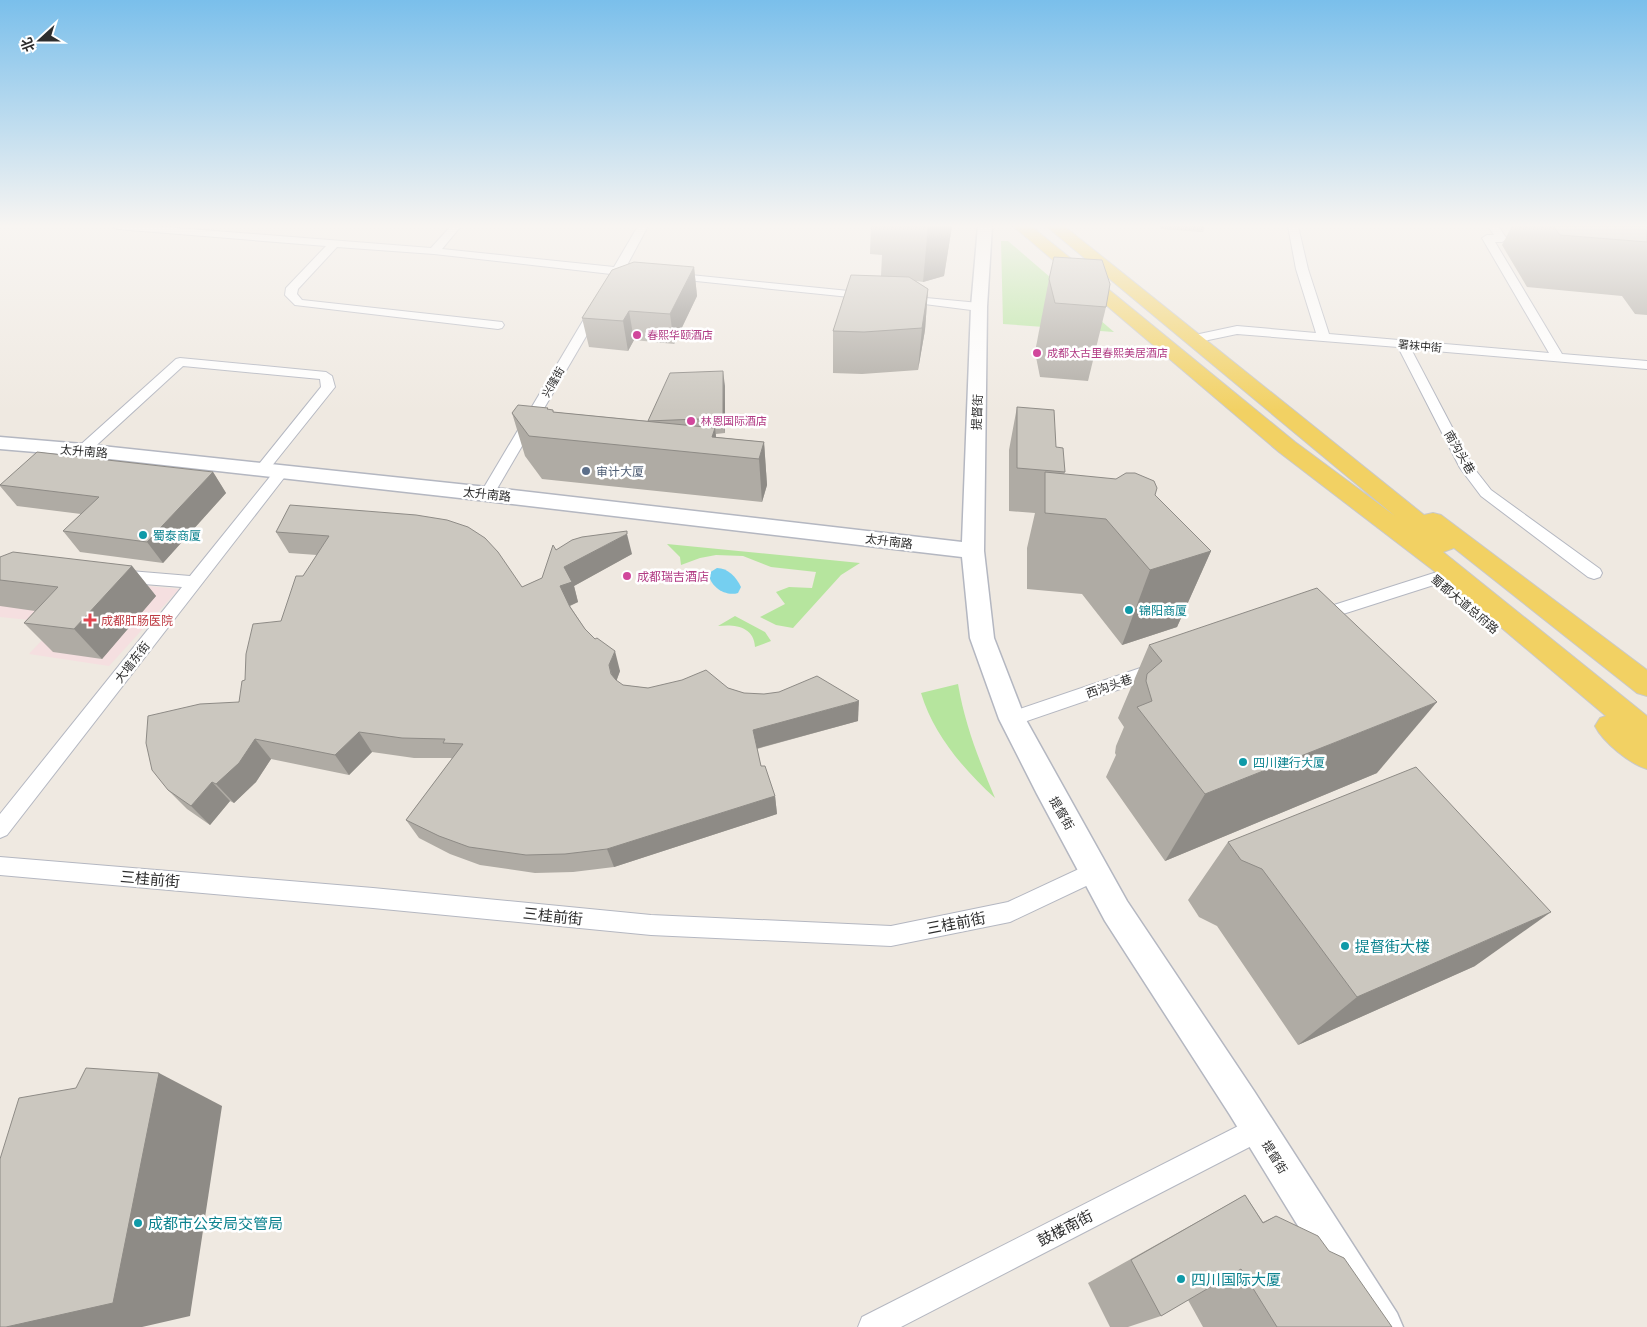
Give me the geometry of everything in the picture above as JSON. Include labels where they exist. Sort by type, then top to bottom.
[{"type":"main road","name":"提督街","points":[[980,288],[973,551],[982,638],[1012,719],[1116,911],[1237,1094],[1383,1327]]},
{"type":"main road","name":"蜀都大道总府路","points":[[1096,288],[1287,446],[1442,564],[1647,733]]},
{"type":"main road","points":[[1131,288],[1320,440],[1647,709]]},
{"type":"main road","points":[[1320,440],[1477,553],[1643,678]]},
{"type":"main road","name":"太升南路","points":[[0,444],[83,450],[272,470],[973,551]]},
{"type":"main road","name":"蜀都大道总府路","points":[[1287,446],[1434,579],[1647,757]]},
{"type":"street","points":[[292,288],[291,295],[299,303],[498,325]]},
{"type":"street","name":"兴隆街","points":[[487,494],[608,288]]},
{"type":"street","points":[[794,288],[979,306]]},
{"type":"street","points":[[1308,288],[1324,338]]},
{"type":"street","points":[[1517,288],[1558,358]]},
{"type":"street","name":"署袜中街","points":[[1194,338],[1237,330],[1647,365]]},
{"type":"street","name":"南沟头巷","points":[[1402,344],[1467,468],[1486,493],[1594,573]]},
{"type":"street","name":"大墙东街","points":[[0,829],[195,582],[328,387],[326,376],[180,362],[83,450]]},
{"type":"street","points":[[101,575],[195,582]]},
{"type":"street","points":[[1305,620],[1434,579]]},
{"type":"street","name":"西沟头巷","points":[[1012,719],[1176,663]]},
{"type":"street","name":"三桂前街","points":[[0,866],[382,899],[651,925],[891,936],[1010,912],[1096,871]]},
{"type":"street","name":"鼓楼南街","points":[[872,1327],[1258,1129]]},
{"type":"shaded area","name":"成都肛肠医院","points":[[35,575],[179,589],[109,666],[29,654],[58,623],[0,617],[0,585]]},
{"type":"green space","points":[[1002,288],[1063,288],[1114,332],[1003,324]]},
{"type":"green space","points":[[667,544],[860,563],[841,575],[793,628],[776,625],[760,617],[785,604],[776,592],[789,587],[812,588],[816,572],[771,567],[743,556],[716,555],[700,558],[681,565],[680,557]]},
{"type":"green space","points":[[735,616],[765,632],[771,641],[755,647],[751,635],[742,628],[730,625],[718,626]]},
{"type":"green space","points":[[958,684],[964,714],[973,742],[995,798],[972,776],[951,750],[933,723],[921,693]]},
{"type":"water","points":[[717,568],[728,571],[734,577],[741,587],[738,593],[723,592],[715,586],[709,573]]},
{"type":"building","points":[[601,288],[683,288],[670,314],[629,311],[623,321],[582,318]]},
{"type":"building","points":[[847,288],[928,289],[922,328],[864,332],[833,331]]},
{"type":"building","points":[[1051,288],[1109,288],[1106,307],[1055,303]]},
{"type":"building","name":"林恩国际酒店","points":[[723,371],[723,418],[648,421],[670,373]]},
{"type":"building","points":[[518,405],[548,408],[553,410],[553,412],[715,428],[712,437],[764,442],[759,459],[529,436],[512,413]]},
{"type":"building","points":[[1017,407],[1054,410],[1056,447],[1063,448],[1065,472],[1017,468]]},
{"type":"building","points":[[37,452],[213,472],[147,542],[63,531],[99,497],[0,485]]},
{"type":"building","points":[[1045,472],[1116,479],[1126,473],[1135,473],[1154,481],[1157,488],[1155,495],[1211,551],[1150,570],[1106,519],[1045,513]]},
{"type":"building","points":[[290,505],[416,515],[447,520],[468,527],[485,538],[498,552],[522,587],[542,578],[553,545],[556,550],[572,540],[582,537],[627,531],[627,534],[564,567],[572,582],[560,586],[570,607],[585,629],[595,639],[597,638],[615,651],[609,665],[611,674],[616,680],[623,685],[648,688],[682,680],[706,670],[728,688],[744,693],[764,694],[779,692],[817,676],[859,701],[753,730],[761,766],[765,766],[775,796],[607,849],[565,854],[526,855],[469,847],[439,836],[406,820],[463,744],[443,743],[445,739],[402,738],[359,732],[335,755],[255,739],[239,763],[216,784],[212,782],[191,806],[168,790],[152,770],[146,743],[148,716],[200,704],[239,702],[242,681],[245,680],[246,654],[253,624],[281,621],[296,576],[303,576],[329,536],[276,532]]},
{"type":"building","points":[[13,552],[132,566],[74,629],[24,623],[58,587],[0,580],[0,557]]},
{"type":"building","points":[[1317,588],[1437,702],[1205,794],[1137,707],[1152,701],[1146,681],[1147,674],[1162,661],[1149,645]]},
{"type":"building","points":[[1416,767],[1551,912],[1357,997],[1262,869],[1241,860],[1228,842]]},
{"type":"building","points":[[86,1068],[159,1073],[113,1303],[0,1327],[0,1159],[19,1098],[76,1088]]},
{"type":"building","points":[[1245,1195],[1263,1223],[1276,1216],[1318,1236],[1329,1251],[1344,1258],[1392,1327],[1277,1327],[1241,1269],[1161,1316],[1131,1260]]},
{"type":"place","name":"春熙华颐酒店","points":[[637,335]]},
{"type":"place","name":"成都太古里春熙美居酒店","points":[[1037,353]]},
{"type":"place","name":"林恩国际酒店","points":[[691,421]]},
{"type":"place","name":"审计大厦","points":[[586,471]]},
{"type":"place","name":"蜀泰商厦","points":[[143,535]]},
{"type":"place","name":"成都瑞吉酒店","points":[[627,576]]},
{"type":"place","name":"锦阳商厦","points":[[1129,610]]},
{"type":"place","name":"成都肛肠医院","points":[[90,620]]},
{"type":"place","name":"四川建行大厦","points":[[1243,762]]},
{"type":"place","name":"提督街大楼","points":[[1345,946]]},
{"type":"place","name":"成都市公安局交管局","points":[[138,1223]]},
{"type":"place","name":"四川国际大厦","points":[[1181,1279]]}]
